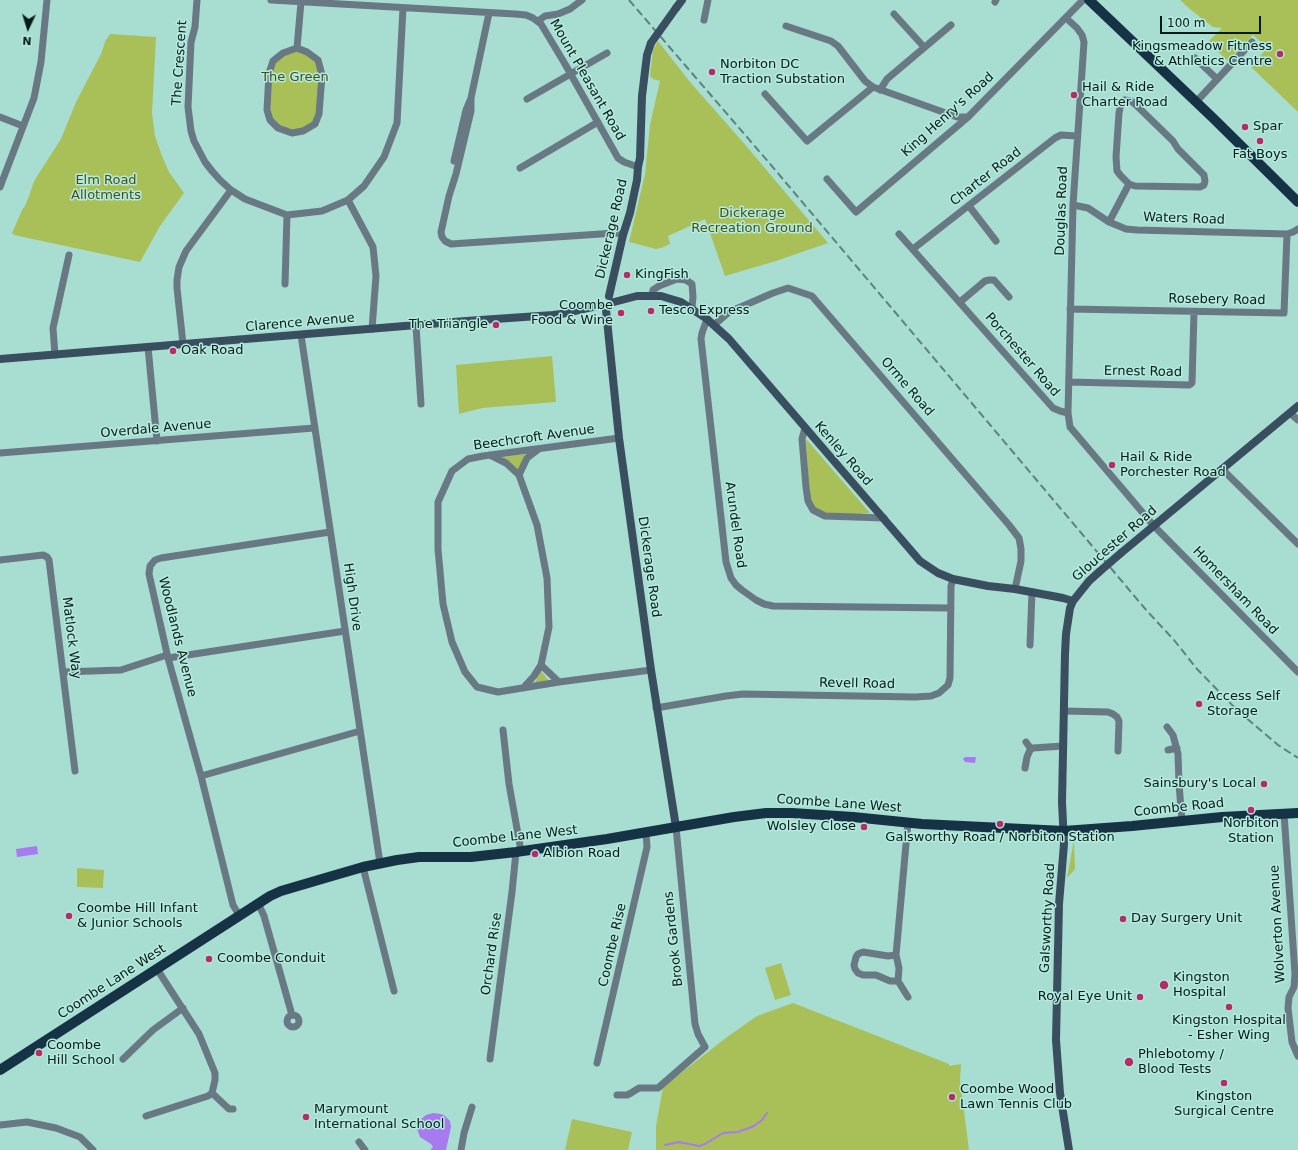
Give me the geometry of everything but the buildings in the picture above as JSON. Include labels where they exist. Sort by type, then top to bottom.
[{"type":"main road","points":[[1089,0],[1213,118],[1298,202]]},
{"type":"main road","name":"Coombe Lane West","points":[[0,1070],[258,903],[281,891],[380,863],[419,857],[456,858],[519,852],[676,828],[734,817],[776,812],[960,826],[1064,831]]},
{"type":"main road","name":"Coombe Road","points":[[1064,831],[1222,816],[1298,813]]},
{"type":"street","points":[[0,186],[34,98],[45,32],[46,0]]},
{"type":"street","name":"The Crescent","points":[[197,0],[195,27],[191,42],[188,107],[191,131],[199,151],[205,162],[220,180],[231,190],[256,204],[287,215],[322,211],[348,200],[364,186],[384,157],[397,122],[403,8]]},
{"type":"street","name":"Mount Pleasant Road","points":[[271,0],[526,15],[538,21],[544,28],[618,158],[638,167]]},
{"type":"street","points":[[538,21],[545,16],[558,14],[570,9],[582,0]]},
{"type":"street","name":"Dickerage Road","points":[[611,299],[623,235],[634,194],[641,152],[642,96],[647,55],[651,43],[682,0]]},
{"type":"street","points":[[704,20],[708,0]]},
{"type":"street","name":"King Henry's Road","points":[[827,179],[856,212],[968,117],[1083,0]]},
{"type":"street","points":[[298,48],[301,2]]},
{"type":"street","points":[[489,13],[471,98],[466,110],[452,173],[449,196],[441,232],[445,242],[451,244],[616,233],[623,235]]},
{"type":"street","points":[[894,14],[924,47]]},
{"type":"street","name":"Douglas Road","points":[[1066,18],[1077,28],[1082,35],[1084,42],[1073,205],[1068,413]]},
{"type":"street","points":[[880,90],[887,79],[951,25]]},
{"type":"street","points":[[786,26],[831,41],[838,46],[865,81],[880,90],[957,117],[968,117]]},
{"type":"street","points":[[1196,102],[1252,42]]},
{"type":"street","points":[[298,48],[307,52],[318,60],[322,75],[321,90],[319,114],[315,124],[303,131],[292,133],[278,128],[270,120],[267,110],[269,73],[273,61],[283,53],[298,48]]},
{"type":"street","points":[[527,100],[606,53]]},
{"type":"street","points":[[1194,58],[1217,79]]},
{"type":"street","points":[[765,94],[807,141],[873,86]]},
{"type":"street","points":[[1125,100],[1131,101],[1136,105],[1173,141],[1178,149],[1204,175],[1205,182],[1204,185],[1200,187],[1135,186],[1129,184],[1117,171],[1116,158],[1119,113],[1121,104],[1125,100]]},
{"type":"street","points":[[0,117],[23,126]]},
{"type":"street","points":[[520,168],[598,122]]},
{"type":"street","name":"Charter Road","points":[[913,249],[1055,138],[1062,135],[1077,136]]},
{"type":"street","points":[[1109,222],[1129,184]]},
{"type":"street","points":[[183,344],[177,288],[179,267],[186,251],[231,190]]},
{"type":"street","points":[[348,200],[373,247],[376,276],[372,329]]},
{"type":"street","name":"Waters Road","points":[[1073,205],[1088,208],[1109,222],[1126,229],[1286,234],[1298,229]]},
{"type":"street","points":[[969,206],[996,241]]},
{"type":"street","points":[[285,284],[287,215]]},
{"type":"street","name":"Porchester Road","points":[[899,234],[1053,408],[1068,413]]},
{"type":"street","name":"Rosebery Road","points":[[1070,309],[1284,313],[1286,234]]},
{"type":"street","points":[[55,355],[53,328],[69,255]]},
{"type":"street","points":[[652,296],[653,290],[659,286],[677,279],[686,280],[692,284],[692,308]]},
{"type":"street","points":[[960,302],[985,281],[989,280],[994,280],[1009,297]]},
{"type":"street","name":"Orme Road","points":[[710,322],[751,302],[788,288],[812,296],[1009,525],[1018,538],[1021,549],[1021,561],[1015,589]]},
{"type":"street","name":"Kenley Road","points":[[611,299],[637,296],[652,296],[671,299],[692,308],[710,322],[729,339],[920,561],[938,573],[953,579],[988,586],[1032,592],[1073,601]]},
{"type":"street","points":[[603,307],[612,308],[613,306],[611,299]]},
{"type":"street","name":"Dickerage Road","points":[[603,307],[619,438],[656,708],[676,828]]},
{"type":"street","name":"Clarence Avenue","points":[[0,359],[557,315],[603,307]]},
{"type":"street","name":"Ernest Road","points":[[1069,382],[1189,385],[1192,383],[1194,312]]},
{"type":"street","name":"Arundel Road","points":[[710,322],[702,332],[701,339],[727,570],[736,585],[756,600],[773,606],[951,608]]},
{"type":"street","points":[[416,326],[421,404]]},
{"type":"street","name":"High Drive","points":[[301,335],[380,863]]},
{"type":"street","points":[[148,347],[157,441]]},
{"type":"street","name":"Gloucester Road","points":[[1064,831],[1062,802],[1066,634],[1070,608],[1073,601],[1088,581],[1298,406]]},
{"type":"street","points":[[1068,413],[1070,427],[1154,526]]},
{"type":"street","points":[[1290,413],[1298,420]]},
{"type":"street","name":"Overdale Avenue","points":[[0,454],[314,428]]},
{"type":"street","points":[[805,428],[802,439],[806,487],[808,501],[814,510],[825,516],[884,518]]},
{"type":"street","name":"Beechcroft Avenue","points":[[619,438],[483,456],[468,459],[452,471],[438,502],[438,549],[443,604],[452,642],[465,672],[477,687],[498,692],[559,682],[651,670]]},
{"type":"street","points":[[519,475],[526,458],[540,448]]},
{"type":"street","points":[[490,455],[506,463],[519,475],[537,525],[547,578],[549,627],[541,665],[534,676],[523,688]]},
{"type":"street","points":[[1222,469],[1298,544]]},
{"type":"street","name":"Homersham Road","points":[[1154,526],[1298,672]]},
{"type":"street","name":"Woodlands Avenue","points":[[238,916],[233,905],[201,776],[168,656],[149,574],[150,566],[155,560],[161,558],[330,532]]},
{"type":"street","name":"Matlock Way","points":[[0,560],[43,555],[49,560],[75,771]]},
{"type":"street","name":"Revell Road","points":[[656,708],[743,694],[931,696],[939,693],[948,685],[950,678],[951,586],[953,579]]},
{"type":"street","points":[[1030,645],[1032,592]]},
{"type":"street","points":[[63,672],[121,670],[168,656],[345,631]]},
{"type":"street","points":[[541,665],[559,682]]},
{"type":"street","points":[[1064,711],[1108,712],[1117,716],[1119,726],[1118,751]]},
{"type":"street","points":[[1167,727],[1173,735],[1178,754],[1182,821]]},
{"type":"street","points":[[503,730],[519,852]]},
{"type":"street","points":[[201,776],[360,731]]},
{"type":"street","points":[[1026,742],[1030,749]]},
{"type":"street","points":[[1030,749],[1063,746]]},
{"type":"street","points":[[1168,750],[1177,748]]},
{"type":"street","points":[[1026,768],[1027,757],[1030,749]]},
{"type":"street","name":"Wolverton Avenue","points":[[1284,813],[1295,974],[1294,987],[1289,997],[1288,1008],[1292,1042],[1298,1056]]},
{"type":"street","points":[[908,822],[896,955],[899,968],[898,981],[908,997]]},
{"type":"street","name":"Brook Gardens","points":[[617,1094],[631,1094],[638,1088],[658,1088],[704,1047],[695,1024],[676,828]]},
{"type":"street","name":"Galsworthy Road","points":[[1064,831],[1059,904],[1056,1040],[1060,1093],[1069,1150]]},
{"type":"street","name":"Coombe Rise","points":[[597,1063],[647,847],[646,832]]},
{"type":"street","name":"Orchard Rise","points":[[490,1060],[512,892],[519,852]]},
{"type":"street","points":[[364,867],[394,991]]},
{"type":"street","points":[[258,903],[264,916],[292,1015]]},
{"type":"street","points":[[896,955],[888,956],[867,951],[856,956],[854,965],[855,969],[863,975],[876,975],[890,981],[898,981]]},
{"type":"street","points":[[146,1116],[203,1098],[212,1093],[215,1080],[215,1073],[199,1034],[157,969]]},
{"type":"street","points":[[123,1059],[153,1030],[183,1008]]},
{"type":"street","points":[[212,1093],[229,1109],[233,1109]]},
{"type":"street","points":[[461,1150],[464,1133],[472,1107]]},
{"type":"street","points":[[0,1125],[28,1122],[56,1128],[80,1137],[93,1150]]},
{"type":"street","points":[[359,1142],[365,1150]]},
{"type":"green space","name":"Kingsmeadow Fitness & Athletics Centre","points":[[1180,0],[1298,0],[1298,112],[1251,67],[1267,48],[1253,35],[1228,61],[1208,42],[1222,28],[1213,27]]},
{"type":"green space","name":"Elm Road Allotments","points":[[110,34],[156,37],[152,113],[155,136],[169,172],[184,193],[160,226],[140,262],[14,235],[12,233],[24,208],[34,181],[61,139],[76,102],[101,54],[106,39]]},
{"type":"green space","name":"Dickerage Recreation Ground","points":[[658,41],[690,82],[828,243],[776,261],[725,276],[705,219],[668,236],[670,244],[661,248],[656,249],[629,242],[645,174],[650,125],[660,81],[653,79],[650,76],[653,50]]},
{"type":"green space","name":"The Green","points":[[297,48],[318,60],[322,75],[315,124],[292,133],[270,120],[273,61]]},
{"type":"green space","points":[[552,356],[556,402],[482,408],[459,414],[456,365]]},
{"type":"green space","points":[[806,439],[870,513],[825,514],[815,508],[810,498]]},
{"type":"green space","points":[[525,454],[518,470],[503,457]]},
{"type":"green space","points":[[541,671],[549,681],[534,684]]},
{"type":"green space","points":[[1074,840],[1075,869],[1067,878]]},
{"type":"green space","points":[[77,868],[104,870],[103,888],[77,887]]},
{"type":"green space","points":[[781,963],[791,995],[775,1000],[765,968]]},
{"type":"green space","points":[[793,1003],[949,1064],[949,1066],[961,1064],[960,1081],[969,1150],[656,1150],[656,1126],[663,1087],[727,1037],[757,1016]]},
{"type":"green space","points":[[572,1119],[632,1132],[628,1150],[565,1150]]},
{"type":"shaded area","points":[[965,757],[976,757],[975,763],[965,762],[963,759]]},
{"type":"shaded area","points":[[37,846],[38,854],[17,857],[16,849]]},
{"type":"shaded area","points":[[433,1113],[441,1114],[450,1121],[451,1127],[446,1150],[430,1150],[433,1147],[420,1137],[417,1129],[420,1120],[426,1115]]},
{"type":"waterway","points":[[665,1145],[679,1142],[699,1146],[723,1133],[738,1132],[754,1126],[762,1120],[767,1113]]},
{"type":"railway","points":[[629,0],[771,165],[1197,669],[1238,711],[1278,745],[1298,758]]},
{"type":"place","name":"Kingsmeadow Fitness & Athletics Centre","points":[[1280,54]]},
{"type":"place","name":"Norbiton DC Traction Substation","points":[[712,72]]},
{"type":"place","name":"Hail & Ride Charter Road","points":[[1074,95]]},
{"type":"place","name":"Spar","points":[[1245,127]]},
{"type":"place","name":"Fat Boys","points":[[1260,141]]},
{"type":"place","name":"KingFish","points":[[627,275]]},
{"type":"place","name":"Tesco Express","points":[[651,311]]},
{"type":"place","name":"Coombe Food & Wine","points":[[621,313]]},
{"type":"place","name":"The Triangle","points":[[496,325]]},
{"type":"place","name":"Oak Road","points":[[173,351]]},
{"type":"place","name":"Hail & Ride Porchester Road","points":[[1112,465]]},
{"type":"place","name":"Access Self Storage","points":[[1199,704]]},
{"type":"place","name":"Sainsbury's Local","points":[[1264,784]]},
{"type":"place","name":"Norbiton Station","points":[[1251,810]]},
{"type":"place","name":"Galsworthy Road / Norbiton Station","points":[[1000,824]]},
{"type":"place","name":"Wolsley Close","points":[[864,827]]},
{"type":"place","name":"Albion Road","points":[[535,854]]},
{"type":"place","name":"Coombe Hill Infant & Junior Schools","points":[[69,916]]},
{"type":"place","name":"Day Surgery Unit","points":[[1123,919]]},
{"type":"place","name":"Coombe Conduit","points":[[209,959]]},
{"type":"place","name":"Kingston Hospital","points":[[1164,985]]},
{"type":"place","name":"Royal Eye Unit","points":[[1140,997]]},
{"type":"place","name":"Kingston Hospital - Esher Wing","points":[[1229,1007]]},
{"type":"place","name":"Coombe Hill School","points":[[39,1053]]},
{"type":"place","name":"Phlebotomy / Blood Tests","points":[[1129,1062]]},
{"type":"place","name":"Kingston Surgical Centre","points":[[1224,1083]]},
{"type":"place","name":"Coombe Wood Lawn Tennis Club","points":[[952,1097]]},
{"type":"place","name":"Marymount International School","points":[[306,1117]]}]
